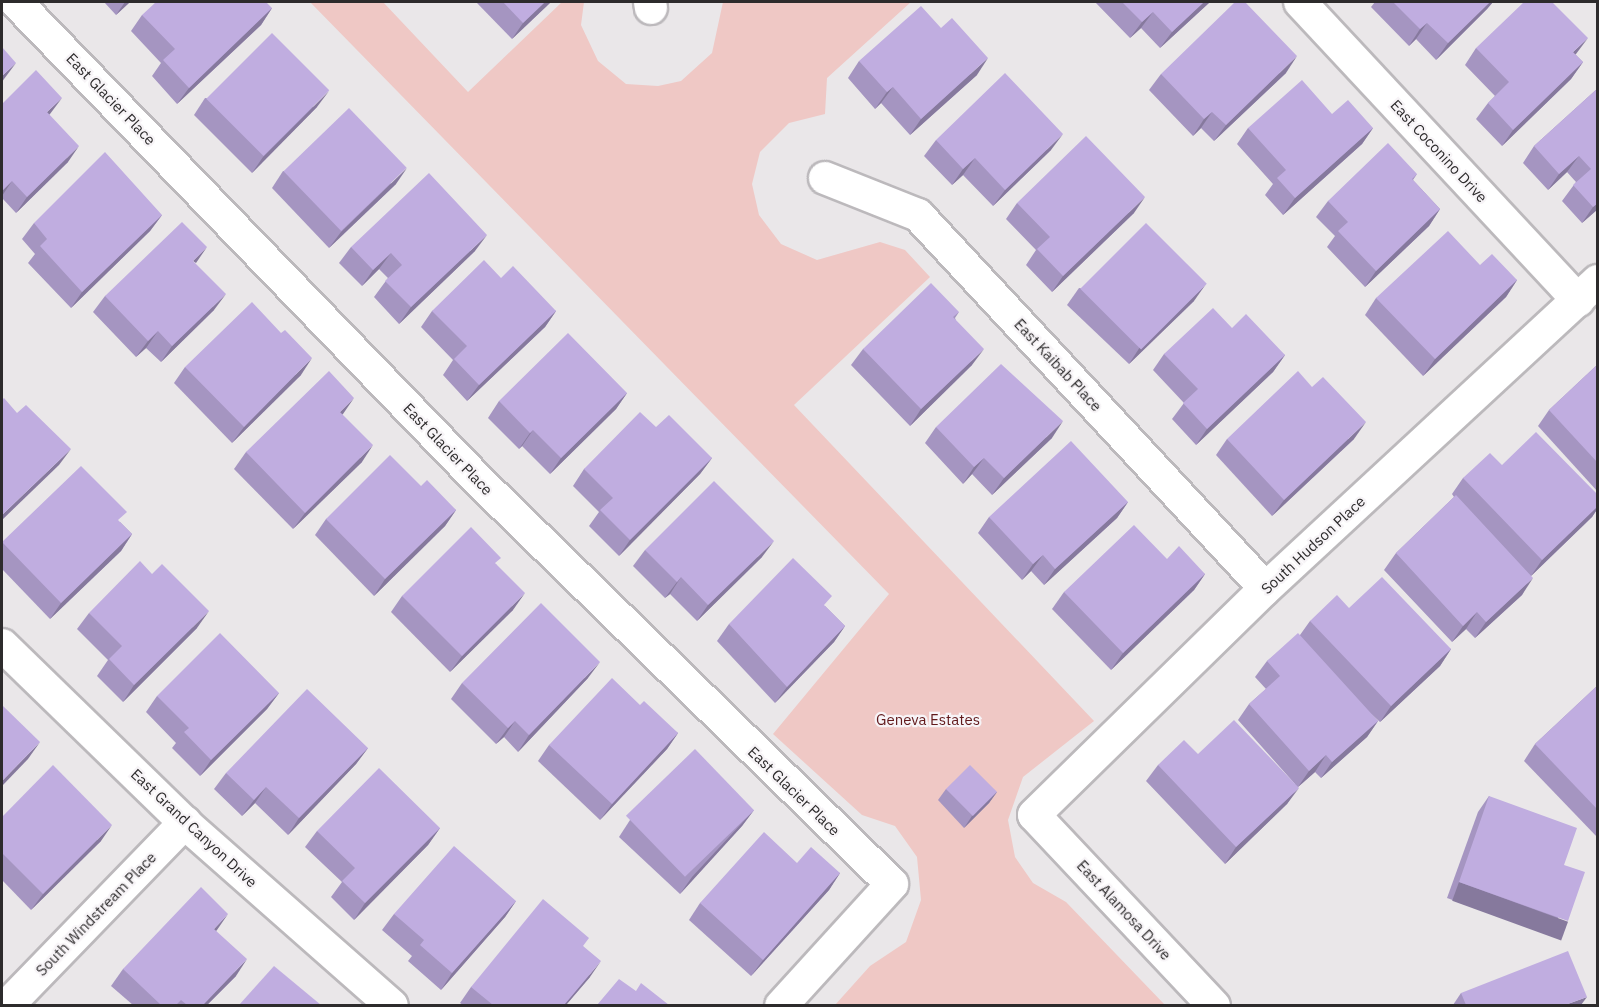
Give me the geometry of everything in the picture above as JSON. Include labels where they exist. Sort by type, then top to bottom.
[{"type":"street","name":"East Glacier Place","points":[[16,2],[479,481],[892,884],[781,1005]]},
{"type":"street","name":"East Coconino Drive","points":[[1300,2],[1588,290]]},
{"type":"street","name":"East Kaibab Place","points":[[825,178],[918,215],[1265,588]]},
{"type":"street","name":"South Hudson Place","points":[[1034,815],[1265,588],[1588,290]]},
{"type":"street","name":"East Grand Canyon Drive","points":[[2,645],[185,822],[392,1005]]},
{"type":"street","name":"East Alamosa Drive","points":[[1034,815],[1214,1005]]},
{"type":"street","name":"South Windstream Place","points":[[8,1005],[185,822]]},
{"type":"green space","name":"Geneva Estates","points":[[310,2],[383,2],[468,92],[562,2],[584,2],[581,25],[598,61],[626,84],[658,86],[681,81],[712,53],[723,2],[911,2],[827,78],[825,114],[789,123],[760,152],[752,184],[759,215],[781,244],[817,260],[880,242],[905,250],[930,277],[794,405],[1094,721],[1023,777],[1008,820],[1015,857],[1033,883],[1066,902],[1165,1005],[835,1005],[870,966],[906,942],[921,900],[917,857],[895,826],[862,815],[773,734],[889,594]]},
{"type":"building","points":[[156,2],[266,2],[272,8],[189,88],[163,60],[175,49],[142,15]]},
{"type":"building","points":[[503,2],[545,2],[523,23]]},
{"type":"building","points":[[1122,2],[1204,2],[1172,32],[1153,12],[1142,22]]},
{"type":"building","points":[[1235,2],[1245,2],[1297,56],[1226,125],[1212,112],[1204,119],[1161,74]]},
{"type":"building","points":[[1393,2],[1490,2],[1448,43],[1427,23],[1420,29]]},
{"type":"building","points":[[1524,2],[1552,2],[1588,38],[1573,52],[1583,62],[1513,130],[1488,103],[1509,82],[1476,48]]},
{"type":"building","points":[[921,6],[941,28],[952,18],[988,58],[921,119],[893,87],[887,92],[859,61]]},
{"type":"building","points":[[272,33],[329,90],[264,156],[206,99]]},
{"type":"building","points":[[2,47],[16,63],[2,76]]},
{"type":"building","points":[[36,70],[62,98],[47,112],[79,146],[27,197],[12,181],[2,189],[2,104]]},
{"type":"building","points":[[1005,73],[1063,134],[1005,190],[975,158],[963,169],[936,140]]},
{"type":"building","points":[[1302,80],[1332,114],[1348,100],[1373,128],[1295,198],[1277,178],[1286,170],[1248,128]]},
{"type":"building","points":[[1598,88],[1598,203],[1593,207],[1573,185],[1591,169],[1579,156],[1559,174],[1534,146]]},
{"type":"building","points":[[349,108],[407,168],[341,231],[284,171]]},
{"type":"building","points":[[1086,136],[1145,197],[1063,276],[1037,249],[1050,237],[1017,203]]},
{"type":"building","points":[[1388,143],[1417,174],[1412,179],[1440,209],[1376,271],[1338,231],[1348,222],[1328,201]]},
{"type":"building","points":[[105,152],[162,215],[82,292],[40,246],[47,239],[34,223]]},
{"type":"building","points":[[429,173],[487,235],[411,307],[385,281],[402,265],[391,253],[373,270],[351,247]]},
{"type":"building","points":[[182,222],[207,247],[193,261],[226,294],[172,346],[158,331],[148,341],[105,296]]},
{"type":"building","points":[[1146,223],[1207,284],[1141,350],[1080,289]]},
{"type":"building","points":[[1448,231],[1480,265],[1492,254],[1517,280],[1435,359],[1376,298]]},
{"type":"building","points":[[484,260],[501,278],[513,266],[556,311],[479,385],[454,359],[467,346],[432,311]]},
{"type":"building","points":[[931,283],[959,312],[953,317],[984,349],[921,409],[863,349]]},
{"type":"building","points":[[252,302],[281,333],[285,330],[312,358],[244,427],[185,367]]},
{"type":"building","points":[[1213,308],[1232,328],[1246,314],[1285,355],[1207,429],[1183,403],[1198,389],[1164,354]]},
{"type":"building","points":[[568,333],[627,393],[561,458],[533,430],[530,433],[499,401]]},
{"type":"building","points":[[1001,364],[1063,421],[1004,478],[984,458],[974,467],[936,427]]},
{"type":"building","points":[[1598,364],[1598,463],[1549,410]]},
{"type":"building","points":[[329,371],[354,398],[340,412],[373,445],[305,513],[246,452]]},
{"type":"building","points":[[1298,371],[1312,387],[1323,377],[1366,422],[1284,500],[1227,439]]},
{"type":"building","points":[[4,398],[17,413],[26,405],[71,449],[2,515],[2,400]]},
{"type":"building","points":[[640,412],[656,427],[669,415],[712,458],[630,540],[600,510],[613,498],[584,469]]},
{"type":"building","points":[[1536,432],[1598,495],[1598,506],[1542,560],[1463,478],[1490,453],[1502,465]]},
{"type":"building","points":[[1071,441],[1128,502],[1055,569],[1043,555],[1033,564],[989,517]]},
{"type":"building","points":[[390,455],[421,486],[427,480],[456,510],[385,579],[326,519]]},
{"type":"building","points":[[81,466],[127,512],[118,520],[132,534],[61,603],[2,542]]},
{"type":"building","points":[[714,481],[774,541],[708,605],[681,577],[677,582],[645,550]]},
{"type":"building","points":[[1456,495],[1533,578],[1486,622],[1477,612],[1463,626],[1396,553]]},
{"type":"building","points":[[1134,525],[1167,559],[1179,546],[1205,574],[1123,653],[1064,592]]},
{"type":"building","points":[[471,527],[501,558],[495,563],[525,593],[462,656],[402,596]]},
{"type":"building","points":[[793,558],[832,596],[824,605],[845,626],[787,687],[729,624]]},
{"type":"building","points":[[140,561],[152,574],[162,564],[209,611],[134,685],[109,659],[122,646],[89,613]]},
{"type":"building","points":[[1382,577],[1451,649],[1391,706],[1310,621],[1337,595],[1349,608]]},
{"type":"building","points":[[541,603],[600,662],[529,735],[515,721],[508,728],[462,683]]},
{"type":"building","points":[[220,633],[279,693],[211,760],[184,732],[189,728],[157,696]]},
{"type":"building","points":[[1298,633],[1378,721],[1332,762],[1326,755],[1309,771],[1249,704],[1280,676],[1267,661]]},
{"type":"building","points":[[612,678],[640,705],[644,701],[678,733],[612,804],[549,745]]},
{"type":"building","points":[[1598,685],[1598,810],[1535,744]]},
{"type":"building","points":[[307,689],[368,748],[299,818],[266,787],[254,800],[226,773]]},
{"type":"building","points":[[2,705],[40,742],[2,781]]},
{"type":"building","points":[[1234,720],[1299,788],[1236,847],[1158,765],[1184,740],[1198,754]]},
{"type":"building","points":[[695,749],[754,810],[685,877],[626,816]]},
{"type":"building","points":[[53,765],[112,825],[43,894],[2,853],[2,817]]},
{"type":"building","points":[[970,765],[997,792],[973,816],[946,789]]},
{"type":"building","points":[[379,768],[440,828],[365,903],[342,881],[355,868],[317,831]]},
{"type":"building","points":[[1489,796],[1577,828],[1564,865],[1585,872],[1568,921],[1459,882]]},
{"type":"building","points":[[764,832],[797,863],[811,847],[840,873],[763,960],[700,903]]},
{"type":"building","points":[[454,846],[516,901],[452,973],[420,945],[424,940],[394,914]]},
{"type":"building","points":[[201,887],[228,914],[214,929],[247,959],[203,1005],[187,1005],[181,1000],[176,1005],[161,1005],[123,969]]},
{"type":"building","points":[[543,899],[589,938],[583,946],[601,961],[564,1005],[493,1005],[471,987]]},
{"type":"building","points":[[1568,951],[1587,997],[1565,1005],[1466,1005],[1461,993]]},
{"type":"building","points":[[274,966],[321,1005],[239,1005]]},
{"type":"building","points":[[619,979],[636,991],[641,983],[669,1005],[597,1005]]}]
